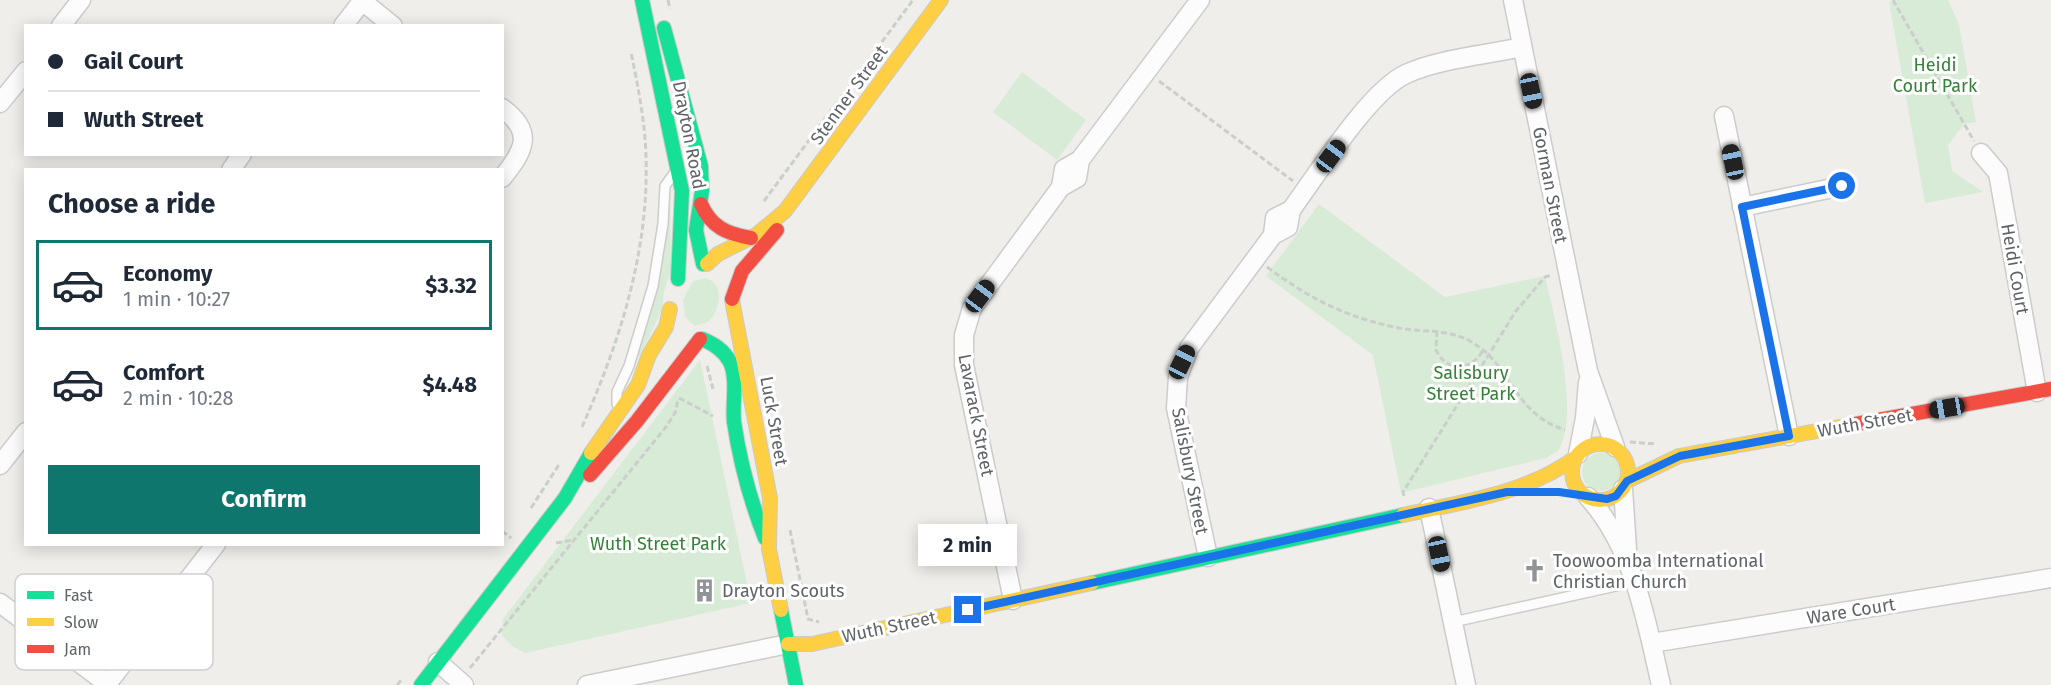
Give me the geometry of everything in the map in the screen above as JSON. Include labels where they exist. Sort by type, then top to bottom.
[{"type":"street","points":[[63,24],[81,0]]},
{"type":"street","points":[[344,24],[362,0],[391,24]]},
{"type":"street","name":"Drayton Road","points":[[642,0],[678,170],[683,207],[673,294]]},
{"type":"street","name":"Drayton Road","points":[[656,0],[701,165],[701,204],[696,230],[705,264]]},
{"type":"street","name":"Stenner Street","points":[[732,300],[742,271],[777,231],[785,211],[941,0]]},
{"type":"street","name":"Lavarack Street","points":[[1013,600],[964,365],[964,335],[972,308],[1061,187],[1077,178],[1080,160],[1200,0]]},
{"type":"street","name":"Gorman Street","points":[[1513,0],[1588,371],[1615,447]]},
{"type":"street","name":"Salisbury Street","points":[[1208,557],[1176,408],[1178,377],[1189,348],[1273,235],[1275,218],[1291,210],[1371,101],[1394,80],[1424,68],[1522,47]]},
{"type":"street","points":[[0,103],[24,73]]},
{"type":"street","points":[[504,110],[518,121],[523,134],[519,157],[504,176]]},
{"type":"street","points":[[1724,117],[1789,436]]},
{"type":"street","name":"Heidi Court","points":[[1981,153],[1998,173],[2044,391]]},
{"type":"street","points":[[1742,207],[1842,186]]},
{"type":"street","points":[[701,204],[708,221],[715,227],[731,235],[751,238]]},
{"type":"street","name":"Stenner Street","points":[[705,264],[718,254],[751,238],[785,211]]},
{"type":"street","points":[[421,685],[565,498],[598,440],[638,385],[649,355],[663,335],[673,294],[691,267],[705,264],[723,273],[732,300],[720,329],[701,339],[637,421],[586,480],[565,498]]},
{"type":"street","points":[[673,294],[680,332],[701,339]]},
{"type":"street","name":"Luck Street","points":[[732,300],[770,498],[770,549],[796,685]]},
{"type":"street","name":"Luck Street","points":[[701,339],[721,350],[731,367],[733,413],[752,507],[770,549]]},
{"type":"street","name":"Gorman Street","points":[[1577,456],[1585,418],[1588,371]]},
{"type":"street","name":"Wuth Street","points":[[1615,447],[1645,454],[1680,456],[2044,391]]},
{"type":"street","points":[[0,465],[24,435]]},
{"type":"street","points":[[1628,560],[1625,485],[1627,462],[1615,447],[1595,444],[1577,456],[1572,467],[1575,484],[1610,524],[1628,560],[1652,643],[1661,685]]},
{"type":"street","name":"Wuth Street","points":[[1507,492],[1554,473],[1577,456]]},
{"type":"street","name":"Wuth Street","points":[[1625,485],[1680,456]]},
{"type":"street","points":[[1566,493],[1607,499],[1625,485]]},
{"type":"street","name":"Wuth Street","points":[[587,685],[788,644],[802,646],[1507,492],[1546,491]]},
{"type":"street","points":[[1429,508],[1466,685]]},
{"type":"street","points":[[193,574],[214,546]]},
{"type":"street","name":"Ware Court","points":[[1652,643],[2051,578]]},
{"type":"street","points":[[0,603],[15,614]]},
{"type":"street","points":[[438,662],[462,682]]},
{"type":"street","points":[[89,670],[108,684],[119,670]]},
{"type":"lane","points":[[637,421],[620,410],[616,401],[617,392],[636,348],[653,286],[663,224],[664,186],[670,176],[678,170],[701,165]]},
{"type":"lane","points":[[1453,622],[1634,582]]},
{"type":"path","points":[[758,208],[913,0]]},
{"type":"path","points":[[1893,0],[1981,153]]},
{"type":"path","points":[[579,433],[611,358],[635,279],[646,158],[643,114],[630,44]]},
{"type":"path","points":[[1146,72],[1296,183],[1292,188]]},
{"type":"path","points":[[1256,258],[1304,294],[1339,312],[1394,327],[1437,331],[1465,339],[1488,354],[1528,408],[1545,421],[1570,431]]},
{"type":"path","points":[[1404,498],[1403,492],[1488,354],[1524,300],[1545,277],[1552,275]]},
{"type":"path","points":[[1437,331],[1436,350],[1447,364],[1459,367],[1470,364],[1483,350]]},
{"type":"path","points":[[462,682],[666,426],[678,408],[678,397],[720,419]]},
{"type":"path","points":[[529,510],[566,453]]},
{"type":"path","points":[[504,547],[517,528]]},
{"type":"path","points":[[504,533],[511,538]]},
{"type":"path","points":[[397,685],[404,676]]},
{"type":"green space","name":"Heidi Court Park","points":[[1948,0],[1959,25],[1976,122],[1964,124],[1948,145],[1952,171],[1983,192],[1925,203],[1889,2]]},
{"type":"green space","points":[[1022,72],[1086,120],[1057,160],[993,112]]},
{"type":"green space","points":[[670,192],[671,272],[664,291],[662,310],[634,367],[657,288]]},
{"type":"green space","name":"Salisbury Street Park","points":[[1319,204],[1445,297],[1545,276],[1564,365],[1566,390],[1567,414],[1564,435],[1558,451],[1546,458],[1401,493],[1373,355],[1266,276]]},
{"type":"green space","points":[[705,278],[716,286],[718,304],[708,322],[695,326],[685,317],[683,300],[693,281]]},
{"type":"green space","name":"Wuth Street Park","points":[[700,360],[751,603],[525,653],[512,646],[502,635],[503,619]]},
{"type":"green space","points":[[1601,453],[1614,459],[1620,472],[1614,485],[1601,491],[1588,485],[1582,472],[1588,459]]},
{"type":"traffic: fast","points":[[642,0],[682,191],[678,279]]},
{"type":"traffic: fast","points":[[664,28],[701,166],[702,191],[696,230],[703,264]]},
{"type":"traffic: fast","points":[[702,339],[715,345],[730,362],[734,384],[734,422],[739,452],[750,495],[765,538]]},
{"type":"traffic: fast","points":[[421,685],[565,498],[591,453]]},
{"type":"traffic: fast","points":[[1092,583],[1403,515]]},
{"type":"traffic: fast","points":[[781,610],[796,685]]},
{"type":"traffic: slow","points":[[707,264],[718,254],[756,235],[785,211],[941,0]]},
{"type":"traffic: slow","points":[[732,300],[770,498],[769,549],[781,610]]},
{"type":"traffic: slow","points":[[591,453],[638,385],[649,355],[666,327],[670,309]]},
{"type":"traffic: slow","points":[[1627,481],[1679,456],[1850,425]]},
{"type":"traffic: slow","points":[[1594,444],[1606,444],[1620,452],[1628,466],[1628,472],[1626,483],[1620,492],[1606,500],[1594,500],[1577,488],[1572,478],[1572,466],[1584,449],[1594,444]]},
{"type":"traffic: slow","points":[[1403,515],[1493,495],[1535,480],[1575,458]]},
{"type":"traffic: slow","points":[[788,644],[812,644],[1092,583]]},
{"type":"traffic: jam","points":[[701,204],[715,224],[727,232],[751,238]]},
{"type":"traffic: jam","points":[[732,299],[742,271],[777,230]]},
{"type":"traffic: jam","points":[[590,475],[637,421],[700,339]]},
{"type":"traffic: jam","points":[[1850,425],[2051,389]]},
{"type":"place","name":"Toowoomba International Christian Church","points":[[1535,571]]},
{"type":"place","name":"Drayton Scouts","points":[[704,591]]},
{"type":"route","points":[[968,610],[1507,492],[1559,492],[1597,500],[1607,499],[1616,496],[1627,481],[1680,456],[1789,436],[1742,207],[1842,186]]}]
